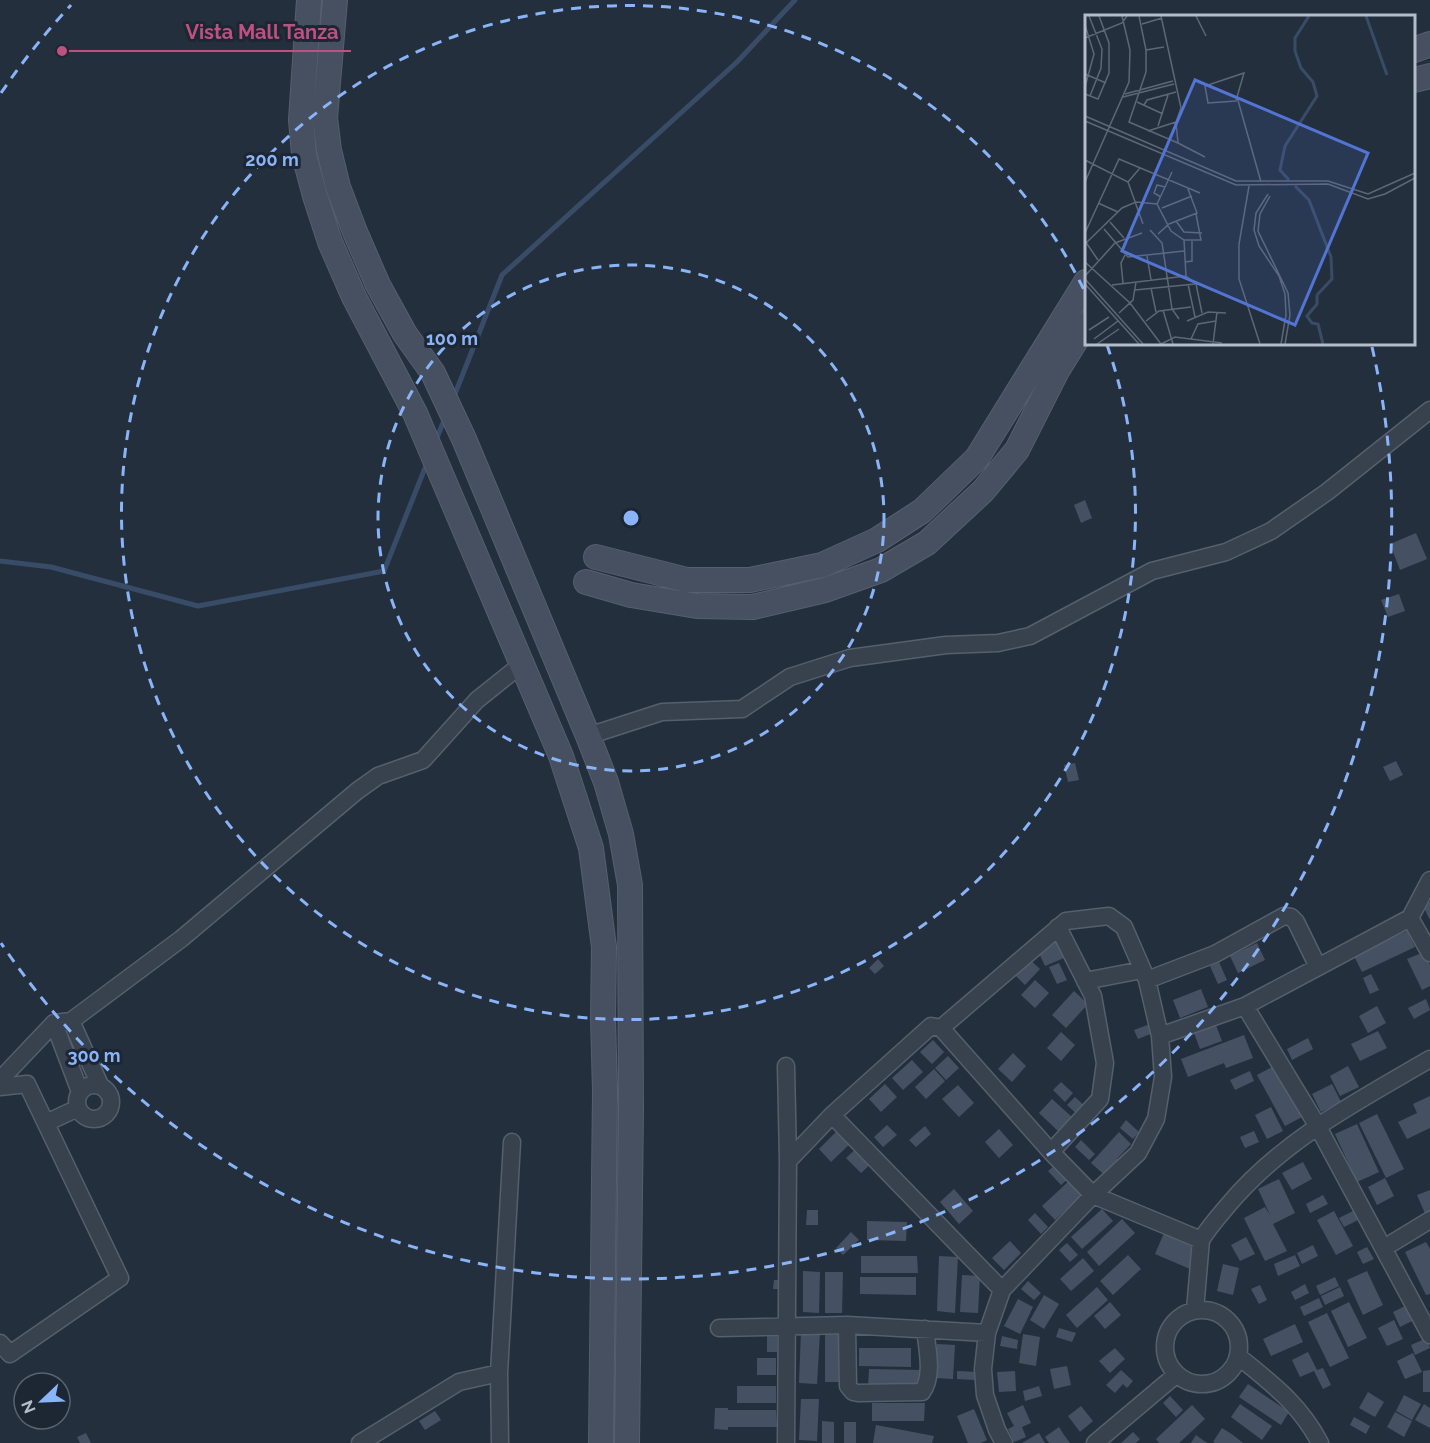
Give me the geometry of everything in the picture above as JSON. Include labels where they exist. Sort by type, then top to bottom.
[{"type":"street","points":[[335,0],[325,118],[328,150],[338,188],[378,285],[405,334],[433,373],[464,439],[588,736],[606,782],[618,824],[630,885],[631,1086],[627,1443]]},
{"type":"street","points":[[333,24],[308,11],[301,120],[304,155],[315,196],[330,242],[354,297],[415,413],[561,756],[591,848],[604,947],[605,1092],[601,1443]]},
{"type":"street","points":[[1415,49],[1430,44]]},
{"type":"street","points":[[1415,80],[1430,76]]},
{"type":"street","points":[[596,557],[687,579],[750,580],[822,565],[877,540],[922,511],[977,458],[1085,284]]},
{"type":"street","points":[[586,582],[631,595],[697,606],[753,607],[825,590],[881,570],[927,543],[983,491],[1017,450],[1057,371],[1085,326]]},
{"type":"street","points":[[588,736],[662,712],[742,709],[790,676],[850,658],[946,645],[998,643],[1030,636],[1152,571],[1226,552],[1271,531],[1327,492],[1430,410]]},
{"type":"street","points":[[0,1080],[63,1022],[181,939],[357,791],[378,776],[423,760],[477,700],[522,664]]},
{"type":"street","points":[[1160,1035],[1245,1006],[1410,918],[1430,880]]},
{"type":"street","points":[[941,1028],[1066,921],[1109,916],[1124,927],[1145,975],[1160,1035],[1162,1077],[1155,1119],[1138,1153],[1093,1195],[1002,1290],[987,1333],[983,1370],[986,1395],[997,1430],[1004,1443]]},
{"type":"street","points":[[1085,981],[1145,975],[1215,954],[1284,916],[1291,916],[1296,922],[1318,967]]},
{"type":"street","points":[[1410,918],[1430,953]]},
{"type":"street","points":[[1051,1152],[1100,1099],[1105,1063],[1093,996],[1058,927]]},
{"type":"street","points":[[1245,1006],[1317,1125],[1430,1335]]},
{"type":"street","points":[[63,1022],[100,1085],[109,1093],[110,1109],[102,1117],[91,1119],[81,1113],[63,1022]]},
{"type":"street","points":[[788,1161],[832,1115],[931,1026],[941,1028],[1051,1152],[1093,1195],[1201,1240]]},
{"type":"street","points":[[1195,1310],[1201,1240],[1248,1182],[1317,1125],[1430,1059]]},
{"type":"street","points":[[786,1066],[788,1161],[786,1443]]},
{"type":"street","points":[[0,1087],[27,1084],[120,1278],[10,1354],[0,1343]]},
{"type":"street","points":[[46,1123],[79,1100],[89,1085],[100,1085]]},
{"type":"street","points":[[832,1115],[1002,1290]]},
{"type":"street","points":[[500,1443],[499,1373],[512,1142]]},
{"type":"street","points":[[1384,1248],[1430,1220]]},
{"type":"street","points":[[1195,1310],[1210,1310],[1223,1316],[1234,1327],[1239,1341],[1239,1356],[1232,1370],[1220,1380],[1205,1384],[1190,1382],[1177,1374],[1169,1363],[1165,1350],[1166,1336],[1172,1324],[1182,1315],[1195,1310]]},
{"type":"street","points":[[719,1329],[847,1325],[987,1333]]},
{"type":"street","points":[[847,1325],[848,1386],[853,1392],[858,1393],[922,1392],[928,1380],[929,1368],[925,1329]]},
{"type":"street","points":[[1239,1356],[1288,1398],[1310,1422],[1320,1443]]},
{"type":"street","points":[[360,1443],[459,1382],[499,1373]]},
{"type":"street","points":[[1095,1443],[1177,1374]]},
{"type":"building","points":[[1085,500],[1092,518],[1081,523],[1074,505]]},
{"type":"building","points":[[1416,533],[1427,559],[1400,570],[1390,544]]},
{"type":"building","points":[[1399,594],[1405,611],[1388,617],[1381,600]]},
{"type":"building","points":[[1396,761],[1403,775],[1390,781],[1383,767]]},
{"type":"building","points":[[1075,763],[1079,780],[1068,782],[1064,765]]},
{"type":"building","points":[[1430,902],[1430,920],[1423,906]]},
{"type":"building","points":[[1407,931],[1415,947],[1362,972],[1354,956]]},
{"type":"building","points":[[1057,940],[1064,958],[1045,966],[1037,949]]},
{"type":"building","points":[[1257,943],[1265,960],[1238,973],[1230,956]]},
{"type":"building","points":[[1424,952],[1430,965],[1430,986],[1422,990],[1407,959]]},
{"type":"building","points":[[1026,956],[1040,969],[1025,985],[1012,972]]},
{"type":"building","points":[[878,959],[884,966],[875,974],[869,968]]},
{"type":"building","points":[[1219,962],[1227,980],[1218,984],[1210,966]]},
{"type":"building","points":[[1059,963],[1067,980],[1057,984],[1049,967]]},
{"type":"building","points":[[1371,974],[1379,990],[1370,994],[1363,978]]},
{"type":"building","points":[[1035,980],[1049,993],[1035,1008],[1021,995]]},
{"type":"building","points":[[1201,989],[1208,1007],[1180,1018],[1173,1000]]},
{"type":"building","points":[[1074,991],[1088,1004],[1066,1028],[1052,1015]]},
{"type":"building","points":[[1426,999],[1430,1010],[1414,1019],[1408,1008]]},
{"type":"building","points":[[1377,1006],[1386,1023],[1368,1033],[1359,1016]]},
{"type":"building","points":[[1150,1024],[1153,1033],[1138,1039],[1134,1030]]},
{"type":"building","points":[[1216,1025],[1222,1041],[1200,1049],[1194,1033]]},
{"type":"building","points":[[1378,1031],[1387,1048],[1360,1061],[1351,1044]]},
{"type":"building","points":[[1061,1032],[1075,1045],[1061,1061],[1047,1048]]},
{"type":"building","points":[[1244,1035],[1253,1058],[1226,1068],[1224,1063],[1188,1077],[1181,1059]]},
{"type":"building","points":[[1308,1038],[1313,1049],[1292,1060],[1287,1049]]},
{"type":"building","points":[[933,1040],[944,1052],[932,1064],[920,1052]]},
{"type":"building","points":[[1013,1053],[1026,1066],[1012,1082],[998,1069]]},
{"type":"building","points":[[948,1056],[959,1068],[946,1080],[935,1068]]},
{"type":"building","points":[[912,1060],[923,1072],[903,1090],[892,1078]]},
{"type":"building","points":[[1274,1066],[1302,1117],[1285,1126],[1257,1075]]},
{"type":"building","points":[[1348,1066],[1359,1087],[1340,1096],[1330,1076]]},
{"type":"building","points":[[934,1069],[945,1081],[926,1099],[915,1087]]},
{"type":"building","points":[[1250,1071],[1254,1081],[1235,1090],[1230,1080]]},
{"type":"building","points":[[1061,1082],[1073,1093],[1065,1102],[1053,1090]]},
{"type":"building","points":[[885,1084],[897,1097],[881,1112],[869,1099]]},
{"type":"building","points":[[1332,1084],[1341,1102],[1321,1112],[1312,1094]]},
{"type":"building","points":[[958,1085],[974,1103],[959,1117],[942,1099]]},
{"type":"building","points":[[1430,1096],[1430,1128],[1407,1139],[1398,1122],[1417,1113],[1413,1104]]},
{"type":"building","points":[[1075,1097],[1089,1110],[1081,1118],[1067,1105]]},
{"type":"building","points":[[1052,1099],[1072,1117],[1059,1132],[1039,1113]]},
{"type":"building","points":[[1271,1107],[1283,1131],[1267,1139],[1255,1115]]},
{"type":"building","points":[[1377,1114],[1404,1169],[1386,1178],[1359,1123]]},
{"type":"building","points":[[1126,1120],[1139,1132],[1133,1139],[1120,1128]]},
{"type":"building","points":[[1357,1124],[1379,1172],[1357,1182],[1335,1134]]},
{"type":"building","points":[[887,1125],[897,1135],[883,1147],[874,1137]]},
{"type":"building","points":[[925,1126],[931,1134],[916,1147],[909,1140]]},
{"type":"building","points":[[839,1129],[852,1142],[831,1162],[819,1149]]},
{"type":"building","points":[[999,1129],[1013,1145],[999,1158],[985,1142]]},
{"type":"building","points":[[1254,1131],[1259,1142],[1245,1148],[1240,1137]]},
{"type":"building","points":[[1119,1132],[1131,1144],[1117,1159],[1121,1164],[1108,1178],[1091,1163]]},
{"type":"building","points":[[1081,1140],[1095,1154],[1089,1160],[1075,1147]]},
{"type":"building","points":[[859,1146],[874,1161],[861,1173],[846,1158]]},
{"type":"building","points":[[1303,1162],[1312,1179],[1292,1190],[1282,1173]]},
{"type":"building","points":[[1055,1165],[1068,1179],[1061,1185],[1048,1171]]},
{"type":"building","points":[[1385,1178],[1394,1196],[1377,1205],[1368,1187]]},
{"type":"building","points":[[1279,1179],[1295,1213],[1273,1224],[1287,1251],[1265,1261],[1244,1218],[1265,1207],[1270,1215],[1258,1189]]},
{"type":"building","points":[[1070,1180],[1083,1194],[1055,1220],[1042,1206]]},
{"type":"building","points":[[954,1189],[973,1211],[959,1224],[940,1202]]},
{"type":"building","points":[[1430,1190],[1430,1217],[1427,1218],[1417,1195]]},
{"type":"building","points":[[1323,1195],[1328,1204],[1310,1213],[1306,1204]]},
{"type":"building","points":[[1102,1209],[1113,1221],[1082,1249],[1071,1237]]},
{"type":"building","points":[[1357,1209],[1362,1218],[1344,1227],[1339,1218]]},
{"type":"building","points":[[807,1210],[818,1210],[818,1225],[806,1225]]},
{"type":"building","points":[[1334,1211],[1353,1246],[1336,1255],[1317,1220]]},
{"type":"building","points":[[1035,1213],[1048,1227],[1041,1234],[1028,1220]]},
{"type":"building","points":[[1122,1219],[1135,1233],[1099,1266],[1087,1252]]},
{"type":"building","points":[[867,1221],[907,1222],[906,1241],[867,1240]]},
{"type":"building","points":[[851,1232],[859,1240],[843,1255],[836,1248]]},
{"type":"building","points":[[1164,1233],[1198,1247],[1190,1269],[1155,1254]]},
{"type":"building","points":[[1246,1237],[1255,1254],[1240,1261],[1231,1245]]},
{"type":"building","points":[[1010,1241],[1021,1253],[1004,1270],[992,1258]]},
{"type":"building","points":[[1426,1242],[1430,1249],[1430,1294],[1426,1295],[1405,1252]]},
{"type":"building","points":[[1067,1243],[1078,1255],[1070,1262],[1059,1250]]},
{"type":"building","points":[[1313,1245],[1318,1256],[1302,1264],[1297,1253]]},
{"type":"building","points":[[1367,1247],[1374,1259],[1363,1264],[1357,1252]]},
{"type":"building","points":[[1128,1255],[1141,1269],[1113,1295],[1100,1281]]},
{"type":"building","points":[[1295,1255],[1300,1266],[1278,1276],[1274,1264]]},
{"type":"building","points":[[861,1256],[917,1256],[918,1273],[861,1273]]},
{"type":"building","points":[[939,1256],[958,1257],[955,1313],[937,1311]]},
{"type":"building","points":[[1083,1258],[1094,1271],[1071,1291],[1060,1279]]},
{"type":"building","points":[[1223,1264],[1239,1268],[1233,1295],[1217,1291]]},
{"type":"building","points":[[803,1271],[820,1272],[819,1313],[803,1312]]},
{"type":"building","points":[[1367,1271],[1383,1305],[1363,1315],[1347,1280]]},
{"type":"building","points":[[825,1272],[843,1272],[842,1313],[825,1313]]},
{"type":"building","points":[[962,1275],[980,1276],[978,1313],[960,1312]]},
{"type":"building","points":[[860,1277],[916,1277],[916,1295],[860,1294]]},
{"type":"building","points":[[1335,1277],[1339,1286],[1320,1295],[1316,1286]]},
{"type":"building","points":[[774,1280],[782,1280],[781,1289],[773,1289]]},
{"type":"building","points":[[1028,1281],[1041,1293],[1034,1300],[1021,1289]]},
{"type":"building","points":[[1305,1284],[1309,1293],[1295,1300],[1291,1292]]},
{"type":"building","points":[[1260,1285],[1267,1300],[1259,1304],[1251,1289]]},
{"type":"building","points":[[1097,1287],[1108,1300],[1077,1328],[1066,1315]]},
{"type":"building","points":[[1340,1287],[1344,1296],[1325,1305],[1321,1296]]},
{"type":"building","points":[[1044,1295],[1059,1304],[1044,1329],[1030,1320]]},
{"type":"building","points":[[1319,1298],[1323,1307],[1304,1316],[1300,1307]]},
{"type":"building","points":[[1018,1299],[1033,1307],[1020,1334],[1004,1326]]},
{"type":"building","points":[[1110,1302],[1121,1315],[1105,1329],[1094,1316]]},
{"type":"building","points":[[1349,1302],[1367,1338],[1348,1347],[1331,1311]]},
{"type":"building","points":[[1409,1304],[1416,1319],[1400,1327],[1393,1312]]},
{"type":"building","points":[[1327,1313],[1349,1358],[1330,1367],[1308,1322]]},
{"type":"building","points":[[1394,1320],[1403,1339],[1387,1346],[1378,1328]]},
{"type":"building","points":[[1295,1324],[1303,1342],[1271,1356],[1263,1339]]},
{"type":"building","points":[[1059,1328],[1076,1333],[1072,1342],[1056,1337]]},
{"type":"building","points":[[825,1330],[843,1330],[843,1382],[825,1382]]},
{"type":"building","points":[[801,1331],[820,1332],[817,1384],[799,1383]]},
{"type":"building","points":[[1023,1334],[1040,1337],[1036,1366],[1019,1363]]},
{"type":"building","points":[[767,1335],[777,1335],[777,1352],[767,1352]]},
{"type":"building","points":[[1002,1336],[1018,1340],[1017,1349],[1000,1346]]},
{"type":"building","points":[[1427,1338],[1430,1348],[1415,1355],[1411,1345]]},
{"type":"building","points":[[937,1344],[955,1345],[953,1379],[935,1378]]},
{"type":"building","points":[[859,1348],[911,1348],[911,1367],[859,1366]]},
{"type":"building","points":[[1115,1348],[1125,1359],[1110,1373],[1099,1361]]},
{"type":"building","points":[[1308,1352],[1317,1370],[1323,1368],[1331,1385],[1323,1389],[1314,1371],[1300,1377],[1292,1360]]},
{"type":"building","points":[[1413,1353],[1422,1372],[1405,1379],[1397,1361]]},
{"type":"building","points":[[757,1358],[776,1358],[776,1375],[757,1375]]},
{"type":"building","points":[[1067,1366],[1071,1385],[1054,1389],[1050,1369]]},
{"type":"building","points":[[869,1369],[921,1370],[921,1388],[868,1388]]},
{"type":"building","points":[[1121,1370],[1133,1381],[1127,1388],[1123,1384],[1115,1393],[1106,1385]]},
{"type":"building","points":[[1430,1370],[1430,1392],[1423,1392],[1423,1371]]},
{"type":"building","points":[[957,1371],[976,1372],[975,1380],[957,1379]]},
{"type":"building","points":[[1015,1371],[1016,1391],[999,1392],[997,1372]]},
{"type":"building","points":[[1248,1384],[1289,1412],[1281,1425],[1239,1397]]},
{"type":"building","points":[[737,1386],[776,1386],[776,1403],[737,1403]]},
{"type":"building","points":[[1039,1386],[1042,1396],[1025,1401],[1023,1391]]},
{"type":"building","points":[[1368,1392],[1384,1402],[1375,1417],[1359,1408]]},
{"type":"building","points":[[1404,1395],[1421,1404],[1412,1420],[1396,1411]]},
{"type":"building","points":[[1170,1396],[1183,1410],[1176,1417],[1163,1403]]},
{"type":"building","points":[[801,1399],[819,1399],[817,1441],[799,1440]]},
{"type":"building","points":[[872,1403],[925,1403],[924,1421],[872,1421]]},
{"type":"building","points":[[1240,1404],[1272,1426],[1262,1440],[1231,1417]]},
{"type":"building","points":[[1424,1404],[1430,1408],[1430,1428],[1415,1420]]},
{"type":"building","points":[[1023,1405],[1031,1423],[1022,1427],[1026,1437],[1014,1442],[1008,1429],[1014,1426],[1007,1413]]},
{"type":"building","points":[[1192,1405],[1205,1419],[1179,1443],[1159,1443],[1156,1439]]},
{"type":"building","points":[[1081,1406],[1093,1421],[1080,1432],[1068,1416]]},
{"type":"building","points":[[715,1408],[776,1410],[777,1427],[714,1429]]},
{"type":"building","points":[[974,1409],[987,1440],[981,1443],[968,1443],[957,1416]]},
{"type":"building","points":[[435,1411],[441,1420],[425,1430],[419,1421]]},
{"type":"building","points":[[1395,1412],[1412,1421],[1404,1437],[1387,1427]]},
{"type":"building","points":[[1354,1417],[1370,1426],[1366,1434],[1350,1425]]},
{"type":"building","points":[[822,1421],[834,1422],[834,1443],[822,1443]]},
{"type":"building","points":[[844,1422],[856,1422],[856,1443],[844,1443]]},
{"type":"building","points":[[876,1425],[934,1436],[932,1443],[873,1443]]},
{"type":"building","points":[[1059,1427],[1070,1443],[1049,1443],[1045,1437]]},
{"type":"building","points":[[1222,1428],[1233,1435],[1243,1443],[1213,1442]]},
{"type":"building","points":[[1133,1432],[1140,1439],[1136,1443],[1121,1443]]},
{"type":"building","points":[[86,1433],[91,1443],[80,1443],[77,1437]]},
{"type":"building","points":[[1039,1433],[1045,1443],[1022,1443]]},
{"type":"building","points":[[1196,1435],[1204,1441],[1208,1443],[1191,1443]]},
{"type":"waterway","points":[[453,399],[502,275],[737,62],[795,0]]},
{"type":"waterway","points":[[436,440],[445,418]]},
{"type":"waterway","points":[[0,561],[51,567],[198,606],[384,571],[427,463]]},
{"type":"place","name":"Vista Mall Tanza","points":[[62,51]]}]
